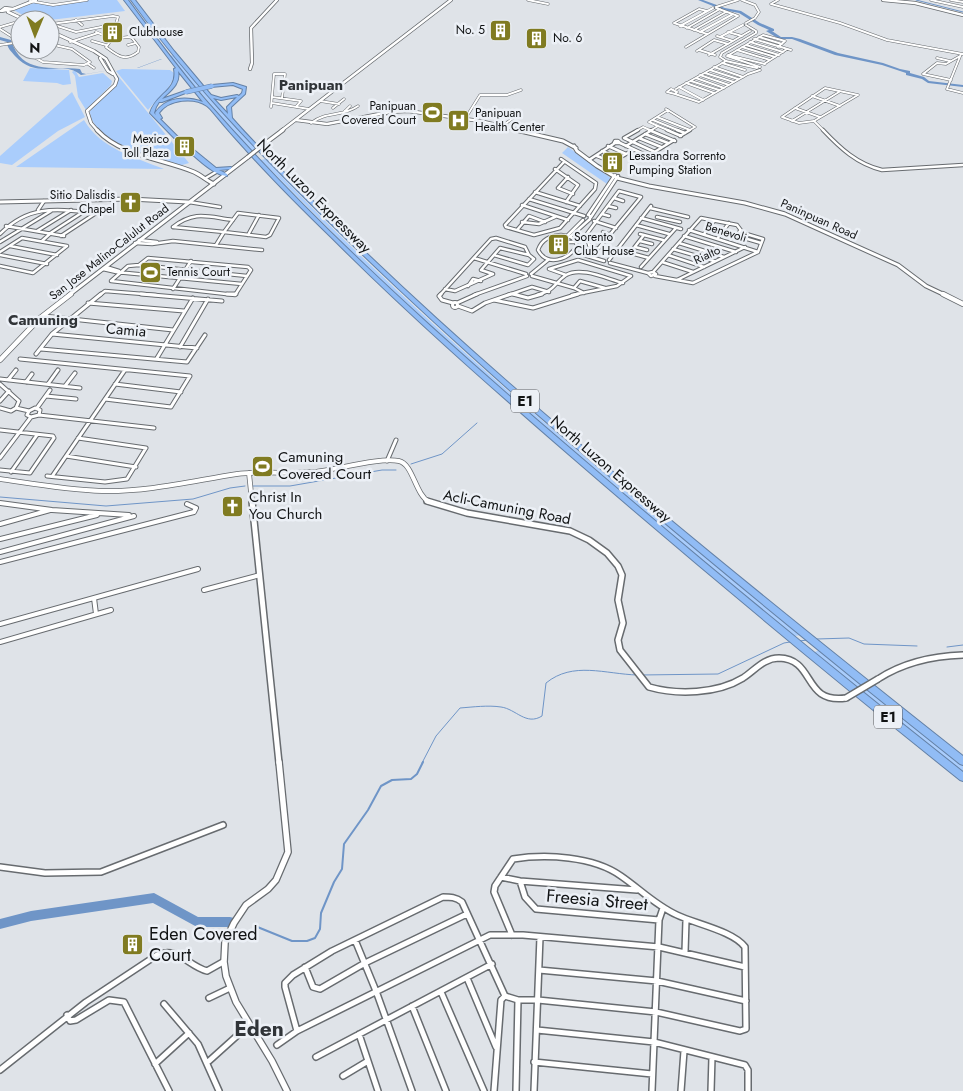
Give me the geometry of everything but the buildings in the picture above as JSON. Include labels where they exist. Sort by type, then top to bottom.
[{"type":"highway","name":"North Luzon Expressway","points":[[126,0],[173,63],[266,168],[342,244],[451,347],[674,542],[963,777]]},
{"type":"highway","name":"North Luzon Expressway","points":[[133,0],[205,91],[232,121],[344,236],[460,344],[648,506],[963,761]]},
{"type":"highway","points":[[173,63],[177,73],[176,81],[153,108],[152,113],[188,145]]},
{"type":"highway","points":[[154,114],[156,105],[164,99],[212,86],[239,84],[246,88],[244,93],[229,107],[228,112],[232,121]]},
{"type":"highway","points":[[205,91],[221,99],[231,98],[244,93]]},
{"type":"highway","points":[[160,118],[157,113],[161,106],[179,100],[198,101],[212,109]]},
{"type":"highway","points":[[154,114],[216,172],[224,174]]},
{"type":"highway","points":[[216,172],[230,168]]},
{"type":"main road","points":[[250,69],[252,62],[251,28],[277,0]]},
{"type":"main road","points":[[212,184],[451,0]]},
{"type":"main road","name":"Paninpuan Road","points":[[296,120],[330,124],[384,113],[408,112],[502,126],[564,142],[574,146],[577,151],[625,180],[745,203],[785,214],[898,265],[922,284],[963,304]]},
{"type":"main road","points":[[224,174],[248,157]]},
{"type":"main road","points":[[212,184],[216,172],[224,174]]},
{"type":"main road","name":"San Jose Malino-Calulut Road","points":[[0,360],[44,316],[137,241],[212,184]]},
{"type":"main road","points":[[0,202],[141,199],[189,202]]},
{"type":"street","points":[[61,4],[80,0]]},
{"type":"street","points":[[2,10],[12,9],[33,1],[61,4],[87,0]]},
{"type":"street","points":[[528,0],[548,4]]},
{"type":"street","points":[[680,26],[707,11],[738,0]]},
{"type":"street","points":[[740,43],[718,37],[752,20],[759,13],[758,8],[752,3],[742,0]]},
{"type":"street","points":[[778,0],[771,4],[836,22],[887,40],[962,54]]},
{"type":"street","points":[[883,0],[916,3],[963,15]]},
{"type":"street","points":[[931,0],[952,5],[963,5],[959,1],[951,0]]},
{"type":"street","points":[[686,47],[738,16],[716,7]]},
{"type":"street","points":[[2,10],[6,8],[12,9]]},
{"type":"street","points":[[707,11],[699,9],[674,23],[707,34]]},
{"type":"street","points":[[687,28],[720,9]]},
{"type":"street","points":[[694,30],[726,12]]},
{"type":"street","points":[[700,32],[732,14]]},
{"type":"street","points":[[116,16],[118,17],[118,20],[113,25],[76,33],[56,23],[76,20],[116,16]]},
{"type":"street","points":[[94,18],[94,23]]},
{"type":"street","points":[[76,20],[82,25]]},
{"type":"street","points":[[744,24],[756,30],[756,34]]},
{"type":"street","points":[[737,27],[756,34]]},
{"type":"street","points":[[92,29],[113,39]]},
{"type":"street","points":[[732,30],[752,36]]},
{"type":"street","points":[[92,41],[106,45],[107,48],[124,58],[133,57],[138,52],[139,47],[128,31]]},
{"type":"street","points":[[722,53],[720,57],[726,61],[749,67],[759,67],[789,50],[728,32]]},
{"type":"street","points":[[710,54],[750,32]]},
{"type":"street","points":[[72,42],[99,33]]},
{"type":"street","points":[[724,34],[744,41]]},
{"type":"street","points":[[703,47],[722,53],[756,34]]},
{"type":"street","points":[[728,55],[764,35],[785,42],[778,46]]},
{"type":"street","points":[[60,37],[98,56],[117,79],[117,84],[88,111],[89,118],[96,128],[106,137],[136,154],[190,171],[206,178],[212,184]]},
{"type":"street","points":[[106,45],[113,39],[122,37],[132,38]]},
{"type":"street","points":[[715,55],[698,51],[716,40],[735,46]]},
{"type":"street","points":[[711,42],[730,48]]},
{"type":"street","points":[[750,42],[783,52]]},
{"type":"street","points":[[128,45],[136,43]]},
{"type":"street","points":[[60,45],[75,51],[90,61],[88,64]]},
{"type":"street","points":[[707,45],[726,51]]},
{"type":"street","points":[[746,45],[779,55]]},
{"type":"street","points":[[742,47],[775,57]]},
{"type":"street","points":[[737,50],[770,60]]},
{"type":"street","points":[[736,54],[741,51]]},
{"type":"street","points":[[744,56],[748,53]]},
{"type":"street","points":[[949,83],[923,74],[935,65],[944,66],[962,54]]},
{"type":"street","points":[[962,54],[947,88],[949,91],[963,93]]},
{"type":"street","points":[[728,55],[765,64]]},
{"type":"street","points":[[728,55],[729,59],[759,67]]},
{"type":"street","points":[[751,58],[756,55]]},
{"type":"street","points":[[120,63],[124,58]]},
{"type":"street","points":[[759,60],[764,58]]},
{"type":"street","points":[[937,58],[950,61]]},
{"type":"street","points":[[38,60],[88,64],[94,68]]},
{"type":"street","points":[[703,100],[698,96],[677,88],[726,61]]},
{"type":"street","points":[[722,63],[745,70]]},
{"type":"street","points":[[725,68],[734,63]]},
{"type":"street","points":[[732,70],[742,65]]},
{"type":"street","points":[[714,67],[743,77]]},
{"type":"street","points":[[745,70],[749,67]]},
{"type":"street","points":[[674,95],[677,92],[670,88],[666,93],[674,95],[684,96],[698,103],[748,74],[759,70],[759,67]]},
{"type":"street","points":[[710,70],[738,80]]},
{"type":"street","points":[[745,70],[743,72],[748,74]]},
{"type":"street","points":[[705,72],[734,82]]},
{"type":"street","points":[[282,98],[284,73],[273,74],[272,105],[296,106],[309,109]]},
{"type":"street","points":[[700,75],[729,85]]},
{"type":"street","points":[[696,78],[724,88]]},
{"type":"street","points":[[691,81],[719,90]]},
{"type":"street","points":[[686,83],[714,93]]},
{"type":"street","points":[[687,89],[693,86]]},
{"type":"street","points":[[694,92],[700,88]]},
{"type":"street","points":[[825,88],[840,92],[847,91],[858,95],[814,121],[799,123],[782,116],[825,88]]},
{"type":"street","points":[[465,119],[479,96],[507,95],[521,90]]},
{"type":"street","points":[[792,121],[840,92]]},
{"type":"street","points":[[698,96],[703,94],[710,96]]},
{"type":"street","points":[[812,96],[840,106]]},
{"type":"street","points":[[272,97],[301,101],[296,106]]},
{"type":"street","points":[[333,108],[344,99]]},
{"type":"street","points":[[320,101],[339,104]]},
{"type":"street","points":[[343,113],[350,106]]},
{"type":"street","points":[[311,123],[322,115],[352,112],[358,106]]},
{"type":"street","points":[[795,108],[820,117]]},
{"type":"street","points":[[667,109],[696,127],[681,136],[649,122],[658,116],[667,109]]},
{"type":"street","points":[[384,113],[387,118]]},
{"type":"street","points":[[658,116],[690,130]]},
{"type":"street","points":[[502,126],[512,119]]},
{"type":"street","points":[[653,120],[685,133]]},
{"type":"street","points":[[666,130],[685,120]]},
{"type":"street","points":[[814,121],[844,150],[871,168],[882,170],[963,165]]},
{"type":"street","points":[[626,146],[658,126]]},
{"type":"street","points":[[590,159],[597,156],[616,141],[648,156],[655,152],[661,147],[674,140],[642,127],[624,138],[655,152]]},
{"type":"street","points":[[645,134],[668,144]]},
{"type":"street","points":[[639,138],[661,147]]},
{"type":"street","points":[[608,146],[626,154]]},
{"type":"street","points":[[597,156],[611,162],[633,150]]},
{"type":"street","points":[[602,151],[619,158]]},
{"type":"street","points":[[563,160],[596,184],[594,189],[560,228],[537,235],[506,227],[505,225],[555,169],[563,160]]},
{"type":"street","points":[[555,169],[578,185],[566,202]]},
{"type":"street","points":[[206,178],[216,172]]},
{"type":"street","points":[[568,236],[587,218],[616,176]]},
{"type":"street","points":[[568,178],[557,188],[573,194]]},
{"type":"street","points":[[620,191],[641,197],[598,249],[592,249],[589,247],[586,235],[608,206],[620,191]]},
{"type":"street","points":[[535,192],[580,206]]},
{"type":"street","points":[[614,198],[623,201]]},
{"type":"street","points":[[528,199],[616,228]]},
{"type":"street","points":[[38,210],[44,201]]},
{"type":"street","points":[[189,202],[220,207]]},
{"type":"street","points":[[522,205],[568,220]]},
{"type":"street","points":[[608,206],[616,208]]},
{"type":"street","points":[[610,261],[616,249],[650,207],[686,217],[663,240],[641,267]]},
{"type":"street","points":[[0,234],[6,226],[19,217],[38,210],[71,210],[96,213],[63,236],[6,226]]},
{"type":"street","points":[[0,242],[53,210]]},
{"type":"street","points":[[36,232],[71,210]]},
{"type":"street","points":[[662,211],[657,218],[678,225],[681,229]]},
{"type":"street","points":[[42,242],[50,234],[84,212]]},
{"type":"street","points":[[216,245],[225,232],[233,220],[239,213],[279,218],[270,236],[248,235],[225,232],[173,227],[192,214],[210,215],[214,218],[233,220]]},
{"type":"street","points":[[602,214],[609,216]]},
{"type":"street","points":[[248,235],[258,215]]},
{"type":"street","points":[[517,230],[522,222],[530,216],[545,222]]},
{"type":"street","points":[[522,222],[532,225],[555,217]]},
{"type":"street","points":[[641,218],[678,225]]},
{"type":"street","points":[[574,252],[648,273],[649,276],[654,274],[693,283],[758,252],[762,238],[740,230],[737,225],[701,218],[662,262],[654,274]]},
{"type":"street","points":[[704,234],[714,221]]},
{"type":"street","points":[[717,238],[729,223]]},
{"type":"street","points":[[636,225],[669,234]]},
{"type":"street","points":[[623,230],[630,232]]},
{"type":"street","name":"Benevoli","points":[[689,230],[758,252]]},
{"type":"street","points":[[740,230],[737,236],[761,243]]},
{"type":"street","points":[[604,232],[611,235]]},
{"type":"street","points":[[586,235],[604,241]]},
{"type":"street","points":[[630,253],[640,241],[642,235],[663,240]]},
{"type":"street","points":[[555,236],[564,241],[577,242]]},
{"type":"street","points":[[542,258],[538,252],[539,244],[544,240],[555,236],[568,236],[577,242]]},
{"type":"street","points":[[684,236],[736,252]]},
{"type":"street","points":[[529,255],[525,247],[494,237],[445,289],[439,298],[470,311],[482,304],[532,286],[549,292]]},
{"type":"street","points":[[0,254],[22,238],[67,246],[47,264],[33,272],[0,266]]},
{"type":"street","points":[[137,241],[173,241],[262,250]]},
{"type":"street","points":[[640,241],[652,244]]},
{"type":"street","points":[[494,255],[528,265],[534,259],[562,259],[574,252],[577,242]]},
{"type":"street","points":[[678,243],[724,257]]},
{"type":"street","points":[[9,246],[57,255]]},
{"type":"street","points":[[635,247],[647,250]]},
{"type":"street","name":"Rialto","points":[[677,280],[745,247]]},
{"type":"street","points":[[445,289],[453,291],[493,275],[481,270],[501,248],[529,255],[534,259]]},
{"type":"street","points":[[616,249],[649,258]]},
{"type":"street","points":[[673,249],[714,262]]},
{"type":"street","points":[[0,254],[47,264]]},
{"type":"street","points":[[668,255],[704,267]]},
{"type":"street","points":[[139,266],[148,258],[251,268],[247,276],[235,295],[111,281],[130,265],[139,266],[186,270],[247,276]]},
{"type":"street","points":[[474,258],[574,288],[584,293]]},
{"type":"street","points":[[538,268],[542,258]]},
{"type":"street","points":[[531,275],[548,260]]},
{"type":"street","points":[[494,300],[531,308],[622,283],[630,276],[578,260],[548,269],[566,276]]},
{"type":"street","points":[[173,289],[191,261]]},
{"type":"street","points":[[662,262],[693,272]]},
{"type":"street","points":[[104,268],[121,272],[242,284]]},
{"type":"street","points":[[513,294],[528,298],[549,292],[566,276],[581,271],[622,283]]},
{"type":"street","points":[[457,305],[474,295],[526,275]]},
{"type":"street","points":[[574,288],[582,280],[605,288]]},
{"type":"street","points":[[36,354],[52,334],[88,303],[107,290],[222,301]]},
{"type":"street","points":[[157,358],[193,298]]},
{"type":"street","points":[[180,347],[208,300]]},
{"type":"street","points":[[88,303],[184,312]]},
{"type":"street","points":[[449,309],[453,305]]},
{"type":"street","points":[[44,316],[173,330]]},
{"type":"street","name":"Camia","points":[[52,334],[197,348]]},
{"type":"street","points":[[41,349],[187,362],[205,335]]},
{"type":"street","points":[[20,360],[190,376],[173,406],[168,407],[105,399]]},
{"type":"street","points":[[8,380],[16,370]]},
{"type":"street","points":[[48,384],[58,370]]},
{"type":"street","points":[[53,475],[125,370]]},
{"type":"street","points":[[65,386],[75,373]]},
{"type":"street","points":[[26,382],[32,374]]},
{"type":"street","points":[[0,379],[80,388]]},
{"type":"street","points":[[0,384],[19,401],[16,408],[11,411],[0,408]]},
{"type":"street","points":[[116,384],[181,392]]},
{"type":"street","points":[[16,408],[28,411],[37,408],[50,390]]},
{"type":"street","points":[[0,400],[9,391]]},
{"type":"street","points":[[46,396],[76,399]]},
{"type":"street","points":[[37,408],[41,411],[39,414]]},
{"type":"street","points":[[28,411],[27,415],[31,417]]},
{"type":"street","points":[[0,458],[31,417],[39,414],[154,428]]},
{"type":"street","points":[[0,430],[53,436],[54,438],[30,473],[0,470]]},
{"type":"street","points":[[11,472],[37,435]]},
{"type":"street","points":[[47,476],[53,475],[108,482],[129,478],[146,447],[78,438]]},
{"type":"street","points":[[386,461],[396,440]]},
{"type":"street","points":[[66,456],[136,467]]},
{"type":"street","name":"Acli-Camuning Road","points":[[0,479],[81,490],[103,491],[159,488],[249,473],[313,472],[386,461],[400,461],[406,464],[424,499],[435,506],[570,531],[589,540],[607,553],[618,566],[622,575],[618,600],[623,623],[618,640],[620,650],[649,687],[686,691],[714,689],[743,678],[763,662],[785,658],[792,660],[800,666],[814,689],[822,696],[831,699],[846,698],[905,664],[935,657],[963,655]]},
{"type":"street","points":[[249,473],[288,852],[278,878],[271,886],[245,905],[230,929],[224,945],[224,962],[236,1004],[266,1051],[287,1091]]},
{"type":"street","points":[[0,503],[52,510],[134,516],[0,552]]},
{"type":"street","points":[[0,507],[11,504]]},
{"type":"street","points":[[0,562],[194,512],[196,508],[188,504]]},
{"type":"street","points":[[0,524],[52,510]]},
{"type":"street","points":[[0,539],[101,513]]},
{"type":"street","points":[[0,624],[198,569]]},
{"type":"street","points":[[204,590],[260,575]]},
{"type":"street","points":[[94,598],[96,614]]},
{"type":"street","points":[[0,642],[111,610]]},
{"type":"street","points":[[0,867],[46,873],[101,872],[143,858],[223,825]]},
{"type":"street","points":[[505,996],[518,1000],[538,1000],[656,1012],[744,1031],[747,1026],[745,948],[740,939],[686,920],[663,908],[615,872],[603,866],[583,862],[522,857],[513,859],[494,892],[512,935]]},
{"type":"street","points":[[501,877],[520,881],[638,890]]},
{"type":"street","name":"Freesia Street","points":[[520,881],[521,888],[530,906],[536,909],[659,920]]},
{"type":"street","points":[[297,1031],[285,985],[288,980],[320,957],[443,897],[459,899],[492,964],[505,996]]},
{"type":"street","points":[[652,1091],[659,920],[663,908]]},
{"type":"street","points":[[305,967],[312,987],[316,989],[365,963],[468,914]]},
{"type":"street","points":[[684,952],[686,920]]},
{"type":"street","points":[[277,1045],[297,1031],[490,935],[512,935],[659,947],[745,967]]},
{"type":"street","points":[[534,1091],[540,937]]},
{"type":"street","points":[[355,940],[376,991],[412,1091]]},
{"type":"street","points":[[0,1070],[67,1015],[123,975],[164,952],[181,955],[195,968],[207,971],[224,962]]},
{"type":"street","points":[[316,1057],[492,964]]},
{"type":"street","points":[[539,970],[658,981],[746,1001]]},
{"type":"street","points":[[467,978],[498,1049]]},
{"type":"street","points":[[209,998],[230,988]]},
{"type":"street","points":[[441,992],[484,1091]]},
{"type":"street","points":[[494,1091],[501,1000],[505,996]]},
{"type":"street","points":[[67,1015],[70,1021],[76,1020],[109,1000],[121,1000],[124,1002],[169,1091]]},
{"type":"street","points":[[516,1091],[518,1000]]},
{"type":"street","points":[[164,1004],[171,1016],[189,1033],[209,1061],[220,1091]]},
{"type":"street","points":[[412,1006],[446,1091]]},
{"type":"street","points":[[209,1061],[250,1025]]},
{"type":"street","points":[[489,1028],[499,1028]]},
{"type":"street","points":[[537,1030],[654,1042],[748,1067],[748,1091]]},
{"type":"street","points":[[155,1064],[189,1033]]},
{"type":"street","points":[[359,1034],[377,1091]]},
{"type":"street","points":[[682,1091],[684,1051]]},
{"type":"street","points":[[711,1091],[712,1058]]},
{"type":"street","points":[[343,1076],[368,1061]]},
{"type":"street","points":[[534,1062],[652,1074]]},
{"type":"shaded area","points":[[90,0],[117,0],[125,11],[60,19],[60,10],[14,10],[34,3],[53,5]]},
{"type":"shaded area","points":[[0,37],[10,40],[10,50],[7,42],[0,40]]},
{"type":"shaded area","points":[[174,55],[256,149],[252,152],[169,56]]},
{"type":"shaded area","points":[[20,60],[48,68],[80,69],[82,73],[86,74],[122,68],[81,75],[66,69],[41,69]]},
{"type":"shaded area","points":[[30,68],[69,70],[71,84],[23,81]]},
{"type":"shaded area","points":[[122,69],[170,70],[174,73],[171,84],[148,110],[116,71]]},
{"type":"shaded area","points":[[75,70],[79,77],[103,73],[112,81],[111,85],[86,110],[78,97],[75,76],[72,72]]},
{"type":"shaded area","points":[[114,71],[189,163],[174,166],[151,160],[123,147],[100,130],[93,121],[90,111],[117,83]]},
{"type":"shaded area","points":[[72,92],[85,117],[58,131],[12,165],[0,163],[0,156]]},
{"type":"shaded area","points":[[84,120],[99,138],[109,145],[130,156],[164,169],[16,167]]},
{"type":"shaded area","points":[[568,147],[611,178],[607,184],[562,153]]},
{"type":"shaded area","points":[[265,159],[392,286],[458,347],[663,522],[802,635],[794,636],[659,527],[483,374],[360,260],[261,160]]},
{"type":"shaded area","points":[[820,650],[963,764],[963,774],[812,653]]},
{"type":"waterway","points":[[700,0],[724,9],[740,12],[773,30],[768,31],[780,38],[792,38],[836,54],[883,64],[909,72],[907,74],[923,78],[928,82],[963,86]]},
{"type":"waterway","points":[[916,0],[963,12]]},
{"type":"waterway","points":[[411,464],[442,454],[477,423]]},
{"type":"waterway","points":[[253,486],[290,486],[382,470],[396,470]]},
{"type":"waterway","points":[[0,497],[106,506],[193,499],[230,488],[245,486]]},
{"type":"waterway","points":[[817,639],[849,638],[864,644],[917,646]]},
{"type":"waterway","points":[[799,641],[808,640]]},
{"type":"waterway","points":[[641,675],[718,674],[784,643],[790,642]]},
{"type":"waterway","points":[[947,647],[963,645]]},
{"type":"waterway","points":[[422,763],[436,736],[460,708],[501,707],[526,718],[536,719],[542,716],[546,683],[556,676],[567,672],[590,670],[637,675]]},
{"type":"waterway","points":[[255,926],[292,941],[307,941],[315,938],[320,929],[321,913],[334,882],[342,869],[344,844],[368,810],[381,786],[392,780],[411,779],[417,774],[423,762]]},
{"type":"waterway","points":[[0,924],[31,916],[154,898],[197,922],[230,922]]},
{"type":"place","name":"No. 5","points":[[501,30]]},
{"type":"place","name":"Clubhouse","points":[[113,32]]},
{"type":"place","name":"No. 6","points":[[537,38]]},
{"type":"place","name":"Panipuan Covered Court","points":[[432,113]]},
{"type":"place","name":"Panipuan Health Center","points":[[459,120]]},
{"type":"place","name":"Mexico Toll Plaza","points":[[185,146]]},
{"type":"place","name":"Lessandra Sorrento Pumping Station","points":[[613,163]]},
{"type":"place","name":"Sitio Dalisdis Chapel","points":[[131,202]]},
{"type":"place","name":"Sorento Club House","points":[[558,244]]},
{"type":"place","name":"Tennis Court","points":[[151,272]]},
{"type":"place","name":"Camuning Covered Court","points":[[262,466]]},
{"type":"place","name":"Christ In You Church","points":[[233,506]]},
{"type":"place","name":"Eden Covered Court","points":[[133,944]]},
{"type":"district","name":"Panipuan","points":[[311,85]]},
{"type":"district","name":"Camuning","points":[[43,320]]},
{"type":"district","name":"Eden","points":[[259,1029]]}]
